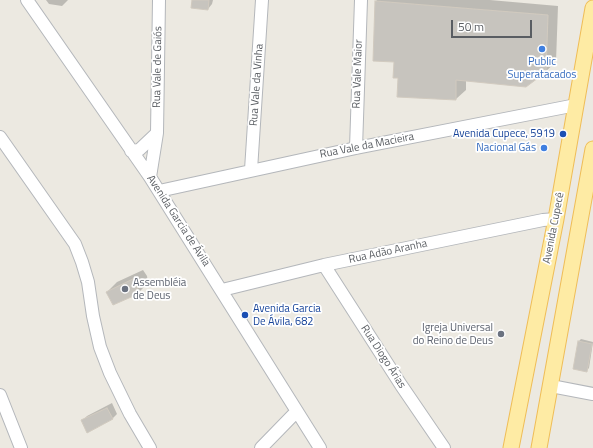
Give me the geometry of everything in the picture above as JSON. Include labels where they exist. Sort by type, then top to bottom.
[{"type":"main road","name":"Avenida Cupecê","points":[[511,448],[556,219],[593,8]]},
{"type":"main road","points":[[539,448],[593,148]]},
{"type":"street","name":"Avenida Garcia de Ávila","points":[[27,0],[150,177],[320,448]]},
{"type":"street","name":"Rua Vale de Gaiós","points":[[150,177],[157,133],[159,0]]},
{"type":"street","name":"Rua Vale da Vinha","points":[[251,170],[262,0]]},
{"type":"street","name":"Rua Vale Maior","points":[[356,148],[361,0]]},
{"type":"street","name":"Rua Vale da Macieira","points":[[159,191],[356,148],[576,105]]},
{"type":"street","points":[[132,151],[139,150],[157,133]]},
{"type":"street","points":[[0,137],[75,244],[88,282],[93,316],[100,347],[110,373],[130,414],[150,448]]},
{"type":"street","name":"Rua Adão Aranha","points":[[222,290],[324,265],[543,220],[556,219]]},
{"type":"street","name":"Rua Diogo Árias","points":[[324,265],[401,385],[444,448]]},
{"type":"street","points":[[551,386],[593,394]]},
{"type":"street","points":[[0,395],[21,448]]},
{"type":"street","points":[[261,448],[297,411]]},
{"type":"building","points":[[192,0],[209,0],[208,10],[191,8]]},
{"type":"building","points":[[375,1],[548,15],[546,72],[526,87],[456,80],[456,100],[397,97],[398,78],[393,78],[394,62],[373,61]]},
{"type":"building","name":"Assembléia de Deus","points":[[133,279],[137,286],[138,294],[113,305],[106,292]]},
{"type":"building","points":[[578,341],[592,344],[587,372],[573,369]]},
{"type":"building","points":[[107,408],[113,419],[87,433],[81,420]]},
{"type":"place","name":"Public Superatacados","points":[[542,49]]},
{"type":"place","name":"Avenida Cupece, 5919","points":[[563,134]]},
{"type":"place","name":"Nacional Gás","points":[[544,148]]},
{"type":"place","name":"Assembléia de Deus","points":[[125,289]]},
{"type":"place","name":"Avenida Garcia De Ávila, 682","points":[[245,315]]},
{"type":"place","name":"Igreja Universal do Reino de Deus","points":[[501,334]]}]
